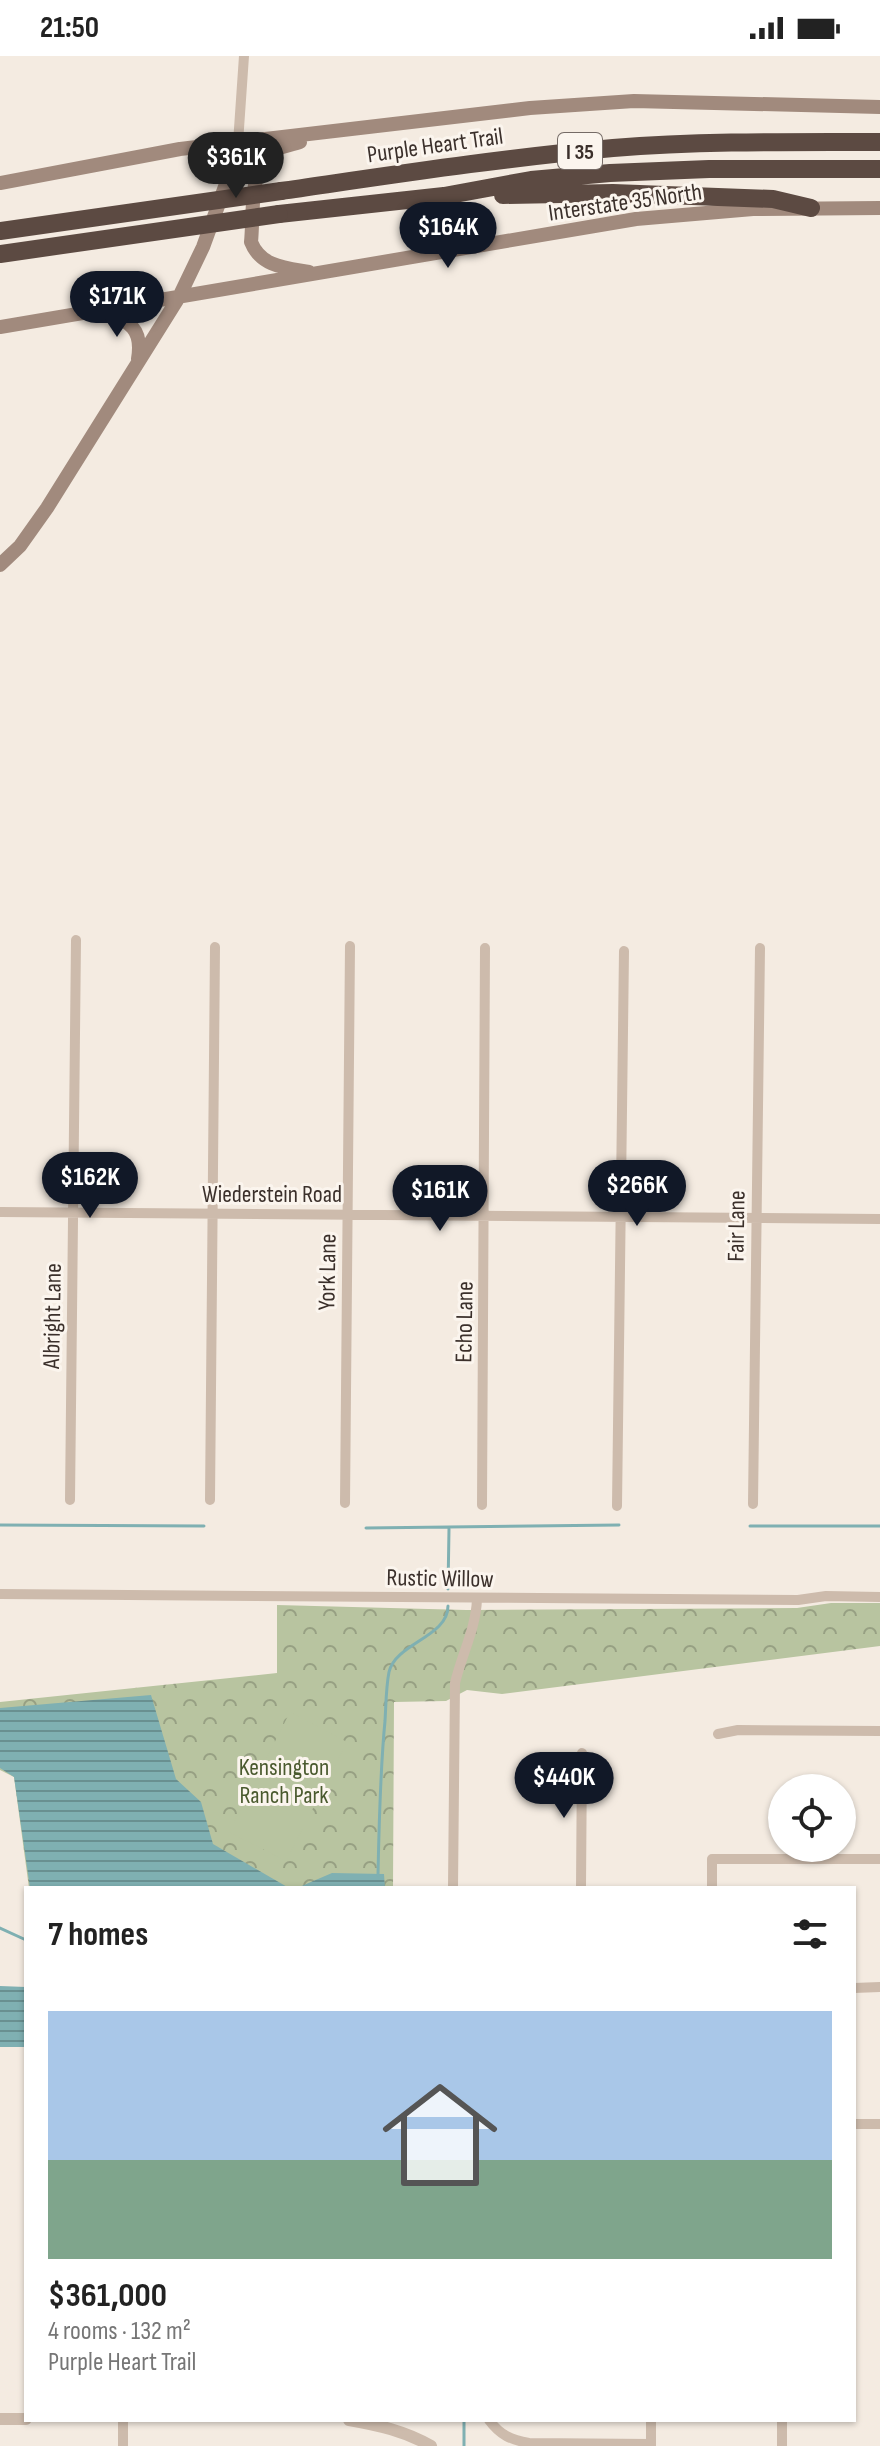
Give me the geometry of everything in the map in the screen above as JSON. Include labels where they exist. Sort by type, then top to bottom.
[{"type":"highway","name":"Purple Heart Trail","points":[[0,231],[458,166],[614,148],[880,139]]},
{"type":"highway","name":"Purple Heart Trail","points":[[0,254],[279,214],[444,196],[531,180],[709,169],[880,169]]},
{"type":"highway","points":[[444,196],[613,193],[773,199],[811,208]]},
{"type":"main road","points":[[0,183],[180,149],[530,108],[610,102],[699,101],[880,107]]},
{"type":"main road","points":[[318,274],[280,267],[267,262],[255,252],[251,242],[257,173],[263,160],[276,149],[339,131]]},
{"type":"main road","points":[[0,565],[20,546],[47,508],[179,297],[208,232],[238,143]]},
{"type":"main road","name":"Interstate 35 North","points":[[0,327],[636,219],[753,209],[880,208]]},
{"type":"main road","points":[[94,313],[116,317],[136,332],[140,343],[136,367]]},
{"type":"street","points":[[238,143],[244,56]]},
{"type":"street","name":"Albright Lane","points":[[70,1500],[76,940]]},
{"type":"street","name":"York Lane","points":[[345,1503],[350,946]]},
{"type":"street","points":[[210,1500],[215,947]]},
{"type":"street","name":"Echo Lane","points":[[482,1505],[485,948]]},
{"type":"street","name":"Fair Lane","points":[[753,1504],[760,948]]},
{"type":"street","points":[[617,1506],[624,951]]},
{"type":"street","name":"Wiederstein Road","points":[[0,1212],[880,1219]]},
{"type":"street","name":"Rustic Willow","points":[[0,1594],[477,1599],[798,1600],[826,1596],[880,1597]]},
{"type":"street","points":[[453,1886],[455,1683],[476,1620],[477,1599]]},
{"type":"street","points":[[718,1734],[738,1730],[880,1731]]},
{"type":"street","points":[[581,1886],[582,1753]]},
{"type":"street","points":[[712,1886],[712,1859],[880,1859]]},
{"type":"street","points":[[856,1988],[880,1987]]},
{"type":"street","points":[[856,2124],[880,2124]]},
{"type":"street","points":[[0,2419],[24,2419]]},
{"type":"street","points":[[123,2422],[123,2446]]},
{"type":"street","points":[[361,2422],[413,2436],[431,2446]]},
{"type":"street","points":[[491,2422],[499,2433],[513,2441],[651,2445],[651,2422]]},
{"type":"street","points":[[782,2422],[782,2446]]},
{"type":"green space","name":"Kensington Ranch Park","points":[[831,1603],[880,1603],[880,1646],[502,1694],[467,1690],[446,1701],[394,1702],[393,1886],[29,1886],[14,1777],[0,1770],[0,1702],[277,1673],[277,1605],[466,1610],[797,1608]]},
{"type":"green space","points":[[290,1712],[347,1742],[286,1861],[229,1832]]},
{"type":"water","points":[[151,1695],[176,1779],[201,1802],[213,1844],[286,1886],[30,1886],[14,1777],[0,1768],[0,1708]]},
{"type":"water","points":[[332,1873],[384,1874],[385,1886],[302,1886]]},
{"type":"water","points":[[0,1986],[24,1987],[24,2047],[0,2047]]},
{"type":"waterway","points":[[0,1525],[204,1526]]},
{"type":"waterway","points":[[366,1528],[619,1525]]},
{"type":"waterway","points":[[750,1526],[880,1526]]},
{"type":"waterway","points":[[448,1589],[449,1529]]},
{"type":"waterway","points":[[378,1875],[389,1672],[401,1654],[440,1625],[446,1617],[448,1606]]},
{"type":"waterway","points":[[0,1928],[24,1939]]},
{"type":"waterway","points":[[464,2422],[464,2446]]}]
